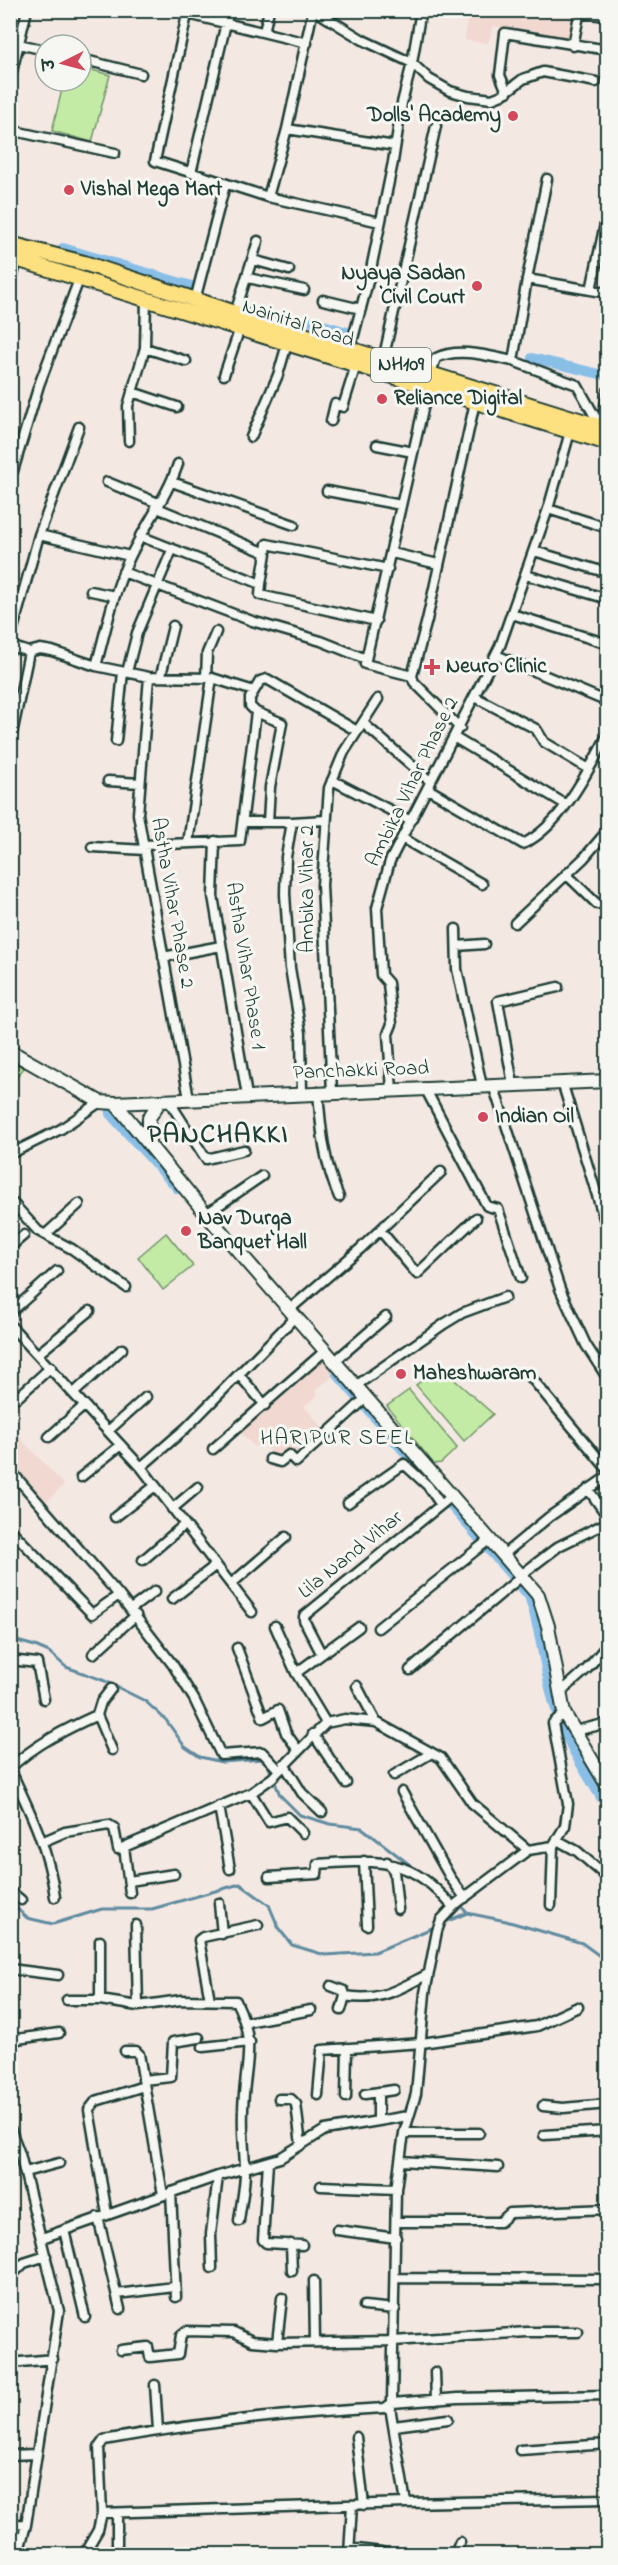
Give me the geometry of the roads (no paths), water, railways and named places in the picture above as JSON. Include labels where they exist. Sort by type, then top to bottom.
[{"type":"highway","name":"Nainital Road","points":[[10,243],[84,263],[350,350],[386,350],[397,371],[428,387],[475,402],[572,425]]},
{"type":"highway","name":"Nainital Road","points":[[14,258],[146,297],[356,365],[431,373],[604,435]]},
{"type":"highway","points":[[428,387],[431,373]]},
{"type":"main road","points":[[10,1051],[100,1102]]},
{"type":"main road","name":"Panchakki Road","points":[[100,1102],[608,1081]]},
{"type":"main road","points":[[149,1145],[149,1118],[165,1101]]},
{"type":"main road","points":[[115,1103],[292,1317],[323,1353],[335,1361],[357,1385],[364,1401],[446,1501],[486,1542],[504,1554],[519,1578],[542,1602],[560,1693],[560,1716],[575,1731],[608,1787]]},
{"type":"street","points":[[10,80],[15,43],[27,10]]},
{"type":"street","points":[[191,173],[229,10]]},
{"type":"street","points":[[264,32],[269,10]]},
{"type":"street","points":[[268,197],[287,129],[313,10],[363,40],[412,63],[429,79],[450,91],[492,99],[507,92],[523,79],[543,72],[596,82]]},
{"type":"street","points":[[350,350],[380,222],[421,10]]},
{"type":"street","points":[[307,43],[188,12],[155,161],[268,197],[380,222]]},
{"type":"street","points":[[573,46],[580,12],[608,16]]},
{"type":"street","points":[[507,92],[500,75],[505,33],[608,50]]},
{"type":"street","points":[[15,43],[33,47]]},
{"type":"street","points":[[93,62],[141,74]]},
{"type":"street","points":[[386,350],[436,126]]},
{"type":"street","points":[[287,129],[395,146]]},
{"type":"street","points":[[10,130],[115,153]]},
{"type":"street","points":[[513,361],[547,179]]},
{"type":"street","points":[[195,300],[225,185]]},
{"type":"street","points":[[591,290],[608,210]]},
{"type":"street","points":[[235,313],[258,241]]},
{"type":"street","points":[[10,284],[14,258]]},
{"type":"street","points":[[253,260],[289,270]]},
{"type":"street","points":[[14,471],[39,385],[80,277]]},
{"type":"street","points":[[248,278],[304,290]]},
{"type":"street","points":[[527,279],[608,293]]},
{"type":"street","points":[[129,441],[128,406],[145,348],[146,297]]},
{"type":"street","points":[[323,300],[361,309]]},
{"type":"street","points":[[224,375],[240,328]]},
{"type":"street","points":[[251,437],[278,375],[287,344]]},
{"type":"street","points":[[145,348],[186,361]]},
{"type":"street","points":[[431,373],[436,358],[448,352],[485,355],[513,361],[577,385],[604,435]]},
{"type":"street","points":[[331,421],[335,404],[343,407],[356,365]]},
{"type":"street","points":[[412,676],[365,664],[428,387]]},
{"type":"street","points":[[132,392],[177,407]]},
{"type":"street","points":[[604,435],[608,392]]},
{"type":"street","points":[[460,728],[414,682],[412,676],[475,402]]},
{"type":"street","name":"Ambika Vihar Phase 2","points":[[392,1090],[388,1034],[392,1024],[388,983],[381,975],[377,908],[390,861],[496,655],[548,509],[572,425]]},
{"type":"street","points":[[10,640],[39,536],[79,428]]},
{"type":"street","points":[[377,445],[413,452]]},
{"type":"street","points":[[96,666],[123,572],[156,505],[172,482],[178,464]]},
{"type":"street","points":[[107,482],[266,553]]},
{"type":"street","points":[[172,482],[294,525]]},
{"type":"street","points":[[327,491],[401,505]]},
{"type":"street","points":[[548,509],[608,528]]},
{"type":"street","points":[[39,536],[130,556]]},
{"type":"street","points":[[140,536],[261,584]]},
{"type":"street","points":[[376,621],[260,595],[267,544],[388,569]]},
{"type":"street","points":[[117,741],[125,672],[156,585],[172,550]]},
{"type":"street","points":[[534,551],[608,573]]},
{"type":"street","points":[[392,553],[438,564]]},
{"type":"street","points":[[123,572],[366,659]]},
{"type":"street","points":[[525,575],[608,599]]},
{"type":"street","points":[[91,591],[115,596]]},
{"type":"street","points":[[512,614],[608,644]]},
{"type":"street","points":[[161,675],[172,626]]},
{"type":"street","points":[[188,843],[209,678],[207,653],[216,632]]},
{"type":"street","points":[[10,646],[29,652],[52,651],[96,666],[149,677],[161,675],[209,678],[254,691]]},
{"type":"street","points":[[10,744],[29,652]]},
{"type":"street","points":[[496,655],[608,702]]},
{"type":"street","name":"Astha Vihar Phase 2","points":[[149,677],[138,814],[189,1100]]},
{"type":"street","points":[[268,822],[270,787],[282,723],[256,712],[250,706],[254,691],[260,681],[267,679],[357,731]]},
{"type":"street","points":[[475,697],[536,729],[544,742],[589,769]]},
{"type":"street","name":"Ambika Vihar 2","points":[[332,1092],[322,885],[325,820],[332,780],[344,752],[378,699]]},
{"type":"street","points":[[92,847],[145,847],[240,841],[256,712]]},
{"type":"street","points":[[363,723],[429,785],[523,844],[534,838],[578,791],[608,735]]},
{"type":"street","points":[[455,738],[565,804]]},
{"type":"street","points":[[332,780],[411,821]]},
{"type":"street","points":[[108,781],[140,783]]},
{"type":"street","points":[[243,822],[325,820]]},
{"type":"street","points":[[292,822],[286,858],[285,894],[290,968],[301,1033],[302,1093]]},
{"type":"street","points":[[515,923],[584,858],[608,830]]},
{"type":"street","points":[[402,838],[483,884]]},
{"type":"street","name":"Astha Vihar Phase 1","points":[[215,842],[213,896],[247,1096]]},
{"type":"street","points":[[566,874],[597,904],[608,903]]},
{"type":"street","points":[[456,929],[457,969],[487,1086],[561,1289],[586,1345],[608,1379]]},
{"type":"street","points":[[457,946],[484,944]]},
{"type":"street","points":[[163,957],[220,946]]},
{"type":"street","points":[[513,1084],[498,1001],[558,987]]},
{"type":"street","points":[[562,1082],[608,1231]]},
{"type":"street","points":[[425,1088],[487,1206],[498,1209],[521,1278]]},
{"type":"street","points":[[318,1092],[322,1146],[329,1174],[339,1197]]},
{"type":"street","points":[[165,1101],[206,1159],[244,1150]]},
{"type":"street","points":[[10,1154],[61,1129],[100,1102]]},
{"type":"street","points":[[141,1467],[186,1428],[240,1375],[292,1317],[441,1172]]},
{"type":"street","points":[[206,1214],[262,1176]]},
{"type":"street","points":[[10,1200],[38,1231],[126,1287]]},
{"type":"street","points":[[45,1234],[79,1204]]},
{"type":"street","points":[[380,1230],[417,1274],[476,1218]]},
{"type":"street","points":[[10,1247],[24,1235]]},
{"type":"street","points":[[10,1313],[57,1271]]},
{"type":"street","points":[[357,1385],[462,1313],[506,1297]]},
{"type":"street","points":[[38,1354],[90,1311]]},
{"type":"street","points":[[335,1361],[386,1317]]},
{"type":"street","points":[[12,1329],[51,1367],[141,1467],[252,1612]]},
{"type":"street","points":[[74,1393],[122,1349]]},
{"type":"street","points":[[213,1449],[323,1353]]},
{"type":"street","points":[[18,1397],[51,1367]]},
{"type":"street","points":[[240,1375],[265,1405]]},
{"type":"street","points":[[529,1375],[608,1470]]},
{"type":"street","points":[[108,1431],[146,1396]]},
{"type":"street","points":[[270,1459],[280,1462],[290,1455],[296,1462],[364,1401]]},
{"type":"street","points":[[49,1437],[85,1405]]},
{"type":"street","points":[[81,1478],[121,1445]]},
{"type":"street","points":[[348,1503],[404,1464],[446,1501]]},
{"type":"street","points":[[10,1470],[133,1612],[194,1699],[221,1755],[262,1752],[278,1771],[322,1812]]},
{"type":"street","points":[[504,1554],[608,1476]]},
{"type":"street","points":[[115,1517],[155,1486]]},
{"type":"street","points":[[172,1509],[198,1486]]},
{"type":"street","points":[[410,1670],[560,1546],[605,1521],[588,1489]]},
{"type":"street","name":"Lila Nand Vihar","points":[[321,1653],[304,1616],[446,1501]]},
{"type":"street","points":[[143,1560],[184,1525]]},
{"type":"street","points":[[10,1529],[92,1614],[119,1595]]},
{"type":"street","points":[[231,1584],[286,1537]]},
{"type":"street","points":[[378,1628],[486,1542]]},
{"type":"street","points":[[172,1599],[216,1565]]},
{"type":"street","points":[[93,1654],[155,1591]]},
{"type":"street","points":[[275,1626],[296,1673],[327,1723]]},
{"type":"street","points":[[296,1673],[359,1627]]},
{"type":"street","points":[[560,1693],[587,1669],[608,1644]]},
{"type":"street","points":[[237,1648],[263,1718],[278,1710],[286,1732],[298,1750]]},
{"type":"street","points":[[10,1660],[37,1663],[44,1699]]},
{"type":"street","points":[[357,1686],[376,1722]]},
{"type":"street","points":[[111,1689],[101,1702],[97,1715],[112,1750]]},
{"type":"street","points":[[55,1897],[51,1866],[44,1841],[10,1768],[27,1752],[97,1715]]},
{"type":"street","points":[[551,1905],[555,1843],[565,1827],[568,1803],[553,1723],[560,1716]]},
{"type":"street","points":[[44,1841],[65,1833],[109,1825],[114,1828],[118,1849],[124,1847],[251,1793],[278,1771],[313,1734],[327,1723],[345,1719],[376,1722],[430,1755],[441,1758],[472,1803],[528,1850]]},
{"type":"street","points":[[575,1731],[608,1723]]},
{"type":"street","points":[[313,1734],[346,1783]]},
{"type":"street","points":[[394,1775],[430,1755]]},
{"type":"street","points":[[402,1792],[450,1878],[465,1898]]},
{"type":"street","points":[[251,1793],[269,1822],[287,1817],[303,1833]]},
{"type":"street","points":[[219,1806],[230,1869]]},
{"type":"street","points":[[406,2503],[391,2405],[396,2278],[396,2189],[404,2133],[416,2094],[428,1974],[437,1931],[441,1920],[453,1907],[528,1850],[555,1843],[577,1851],[608,1878]]},
{"type":"street","points":[[124,1847],[130,1893]]},
{"type":"street","points":[[364,1861],[367,1925]]},
{"type":"street","points":[[269,1876],[317,1874],[318,1864],[387,1862],[419,1876],[441,1893],[453,1907]]},
{"type":"street","points":[[387,1862],[394,1871],[398,1909]]},
{"type":"street","points":[[129,1881],[174,1874]]},
{"type":"street","points":[[10,1891],[21,1900]]},
{"type":"street","points":[[219,1903],[222,1934]]},
{"type":"street","points":[[136,1925],[138,2006]]},
{"type":"street","points":[[210,2000],[198,1945],[203,1937],[258,1925]]},
{"type":"street","points":[[100,1941],[100,2000]]},
{"type":"street","points":[[10,1970],[58,1975]]},
{"type":"street","points":[[345,1996],[367,2000],[381,1997],[428,1974]]},
{"type":"street","points":[[332,1986],[344,1991],[341,2010]]},
{"type":"street","points":[[67,2000],[100,2000],[138,2006],[210,2000],[236,2001],[247,2022],[250,2042],[243,2091],[242,2135],[245,2168],[239,2221]]},
{"type":"street","points":[[318,2095],[320,2052],[422,2043],[537,2026],[578,2007]]},
{"type":"street","points":[[247,2022],[311,2010]]},
{"type":"street","points":[[10,2040],[59,2033]]},
{"type":"street","points":[[120,2309],[103,2216],[89,2110],[96,2101],[143,2083],[171,2076],[172,2042],[199,2038]]},
{"type":"street","points":[[203,2047],[250,2042]]},
{"type":"street","points":[[346,2097],[347,2048]]},
{"type":"street","points":[[125,2051],[136,2051],[139,2054],[143,2083],[167,2193],[176,2297]]},
{"type":"street","points":[[365,2094],[394,2090]]},
{"type":"street","points":[[378,2092],[378,2121]]},
{"type":"street","points":[[279,2099],[291,2099],[296,2104],[301,2145]]},
{"type":"street","points":[[543,2106],[563,2108],[608,2104]]},
{"type":"street","points":[[42,2238],[167,2193],[268,2162],[325,2130],[408,2116]]},
{"type":"street","points":[[10,2128],[25,2172],[59,2310],[26,2524],[18,2554]]},
{"type":"street","points":[[544,2135],[608,2131]]},
{"type":"street","points":[[404,2133],[479,2133]]},
{"type":"street","points":[[10,2157],[20,2154]]},
{"type":"street","points":[[401,2161],[498,2167]]},
{"type":"street","points":[[268,2162],[263,2240],[267,2243],[302,2245]]},
{"type":"street","points":[[25,2172],[59,2163]]},
{"type":"street","points":[[212,2268],[211,2234],[218,2176]]},
{"type":"street","points":[[321,2186],[396,2189]]},
{"type":"street","points":[[396,2222],[500,2222],[510,2213],[608,2209]]},
{"type":"street","points":[[64,2230],[85,2317]]},
{"type":"street","points":[[337,2230],[396,2238]]},
{"type":"street","points":[[291,2244],[292,2271]]},
{"type":"street","points":[[10,2277],[24,2264],[46,2256]]},
{"type":"street","points":[[396,2278],[608,2279]]},
{"type":"street","points":[[314,2281],[315,2342]]},
{"type":"street","points":[[117,2294],[174,2287]]},
{"type":"street","points":[[277,2343],[282,2298]]},
{"type":"street","points":[[364,2306],[394,2309]]},
{"type":"street","points":[[121,2350],[148,2347],[150,2358],[174,2356],[180,2350],[181,2335],[186,2331],[234,2332],[256,2342],[277,2343],[393,2341],[528,2332],[578,2332]]},
{"type":"street","points":[[10,2362],[53,2359]]},
{"type":"street","points":[[435,2372],[436,2400]]},
{"type":"street","points":[[155,2385],[158,2430]]},
{"type":"street","points":[[84,2554],[98,2530],[102,2513],[101,2442],[158,2430],[436,2400],[608,2395]]},
{"type":"street","points":[[394,2426],[448,2419]]},
{"type":"street","points":[[356,2437],[364,2505]]},
{"type":"street","points":[[520,2450],[608,2444]]},
{"type":"street","points":[[10,2455],[36,2454]]},
{"type":"street","points":[[102,2513],[608,2499]]},
{"type":"street","points":[[352,2505],[349,2551],[381,2552],[382,2554]]},
{"type":"street","points":[[117,2513],[117,2554]]},
{"type":"street","points":[[10,2523],[26,2524]]},
{"type":"street","points":[[455,2554],[460,2542]]},
{"type":"waterway","points":[[63,248],[195,287]]},
{"type":"waterway","points":[[307,320],[350,333]]},
{"type":"waterway","points":[[532,358],[608,376]]},
{"type":"waterway","points":[[110,1114],[178,1189]]},
{"type":"waterway","points":[[337,1374],[529,1596],[552,1696],[561,1723],[579,1761],[608,1809]]},
{"type":"waterway","points":[[10,1639],[49,1652],[66,1667],[105,1681],[145,1701],[166,1720],[185,1747],[200,1757],[222,1762],[263,1759],[268,1765],[280,1795],[300,1815],[330,1824],[362,1828],[453,1898]]},
{"type":"waterway","points":[[10,1902],[27,1918],[53,1924],[102,1909],[152,1909],[240,1884],[269,1905],[279,1929],[292,1945],[325,1955],[375,1952],[437,1926]]},
{"type":"waterway","points":[[461,1906],[467,1913]]},
{"type":"waterway","points":[[443,1923],[467,1913],[506,1921],[582,1943],[608,1962]]},
{"type":"place","name":"Dolls' Academy","points":[[513,116]]},
{"type":"place","name":"Vishal Mega Mart","points":[[69,190]]},
{"type":"place","name":"Nyaya Sadan Civil Court","points":[[477,286]]},
{"type":"place","name":"Reliance Digital","points":[[382,399]]},
{"type":"place","name":"Neuro Clinic","points":[[432,667]]},
{"type":"place","name":"Indian Oil","points":[[483,1117]]},
{"type":"place","name":"Nav Durga Banquet Hall","points":[[186,1231]]},
{"type":"place","name":"Maheshwaram","points":[[401,1374]]},
{"type":"district","name":"PANCHAKKI","points":[[218,1135]]},
{"type":"district","name":"HARIPUR SEEL","points":[[337,1439]]}]
